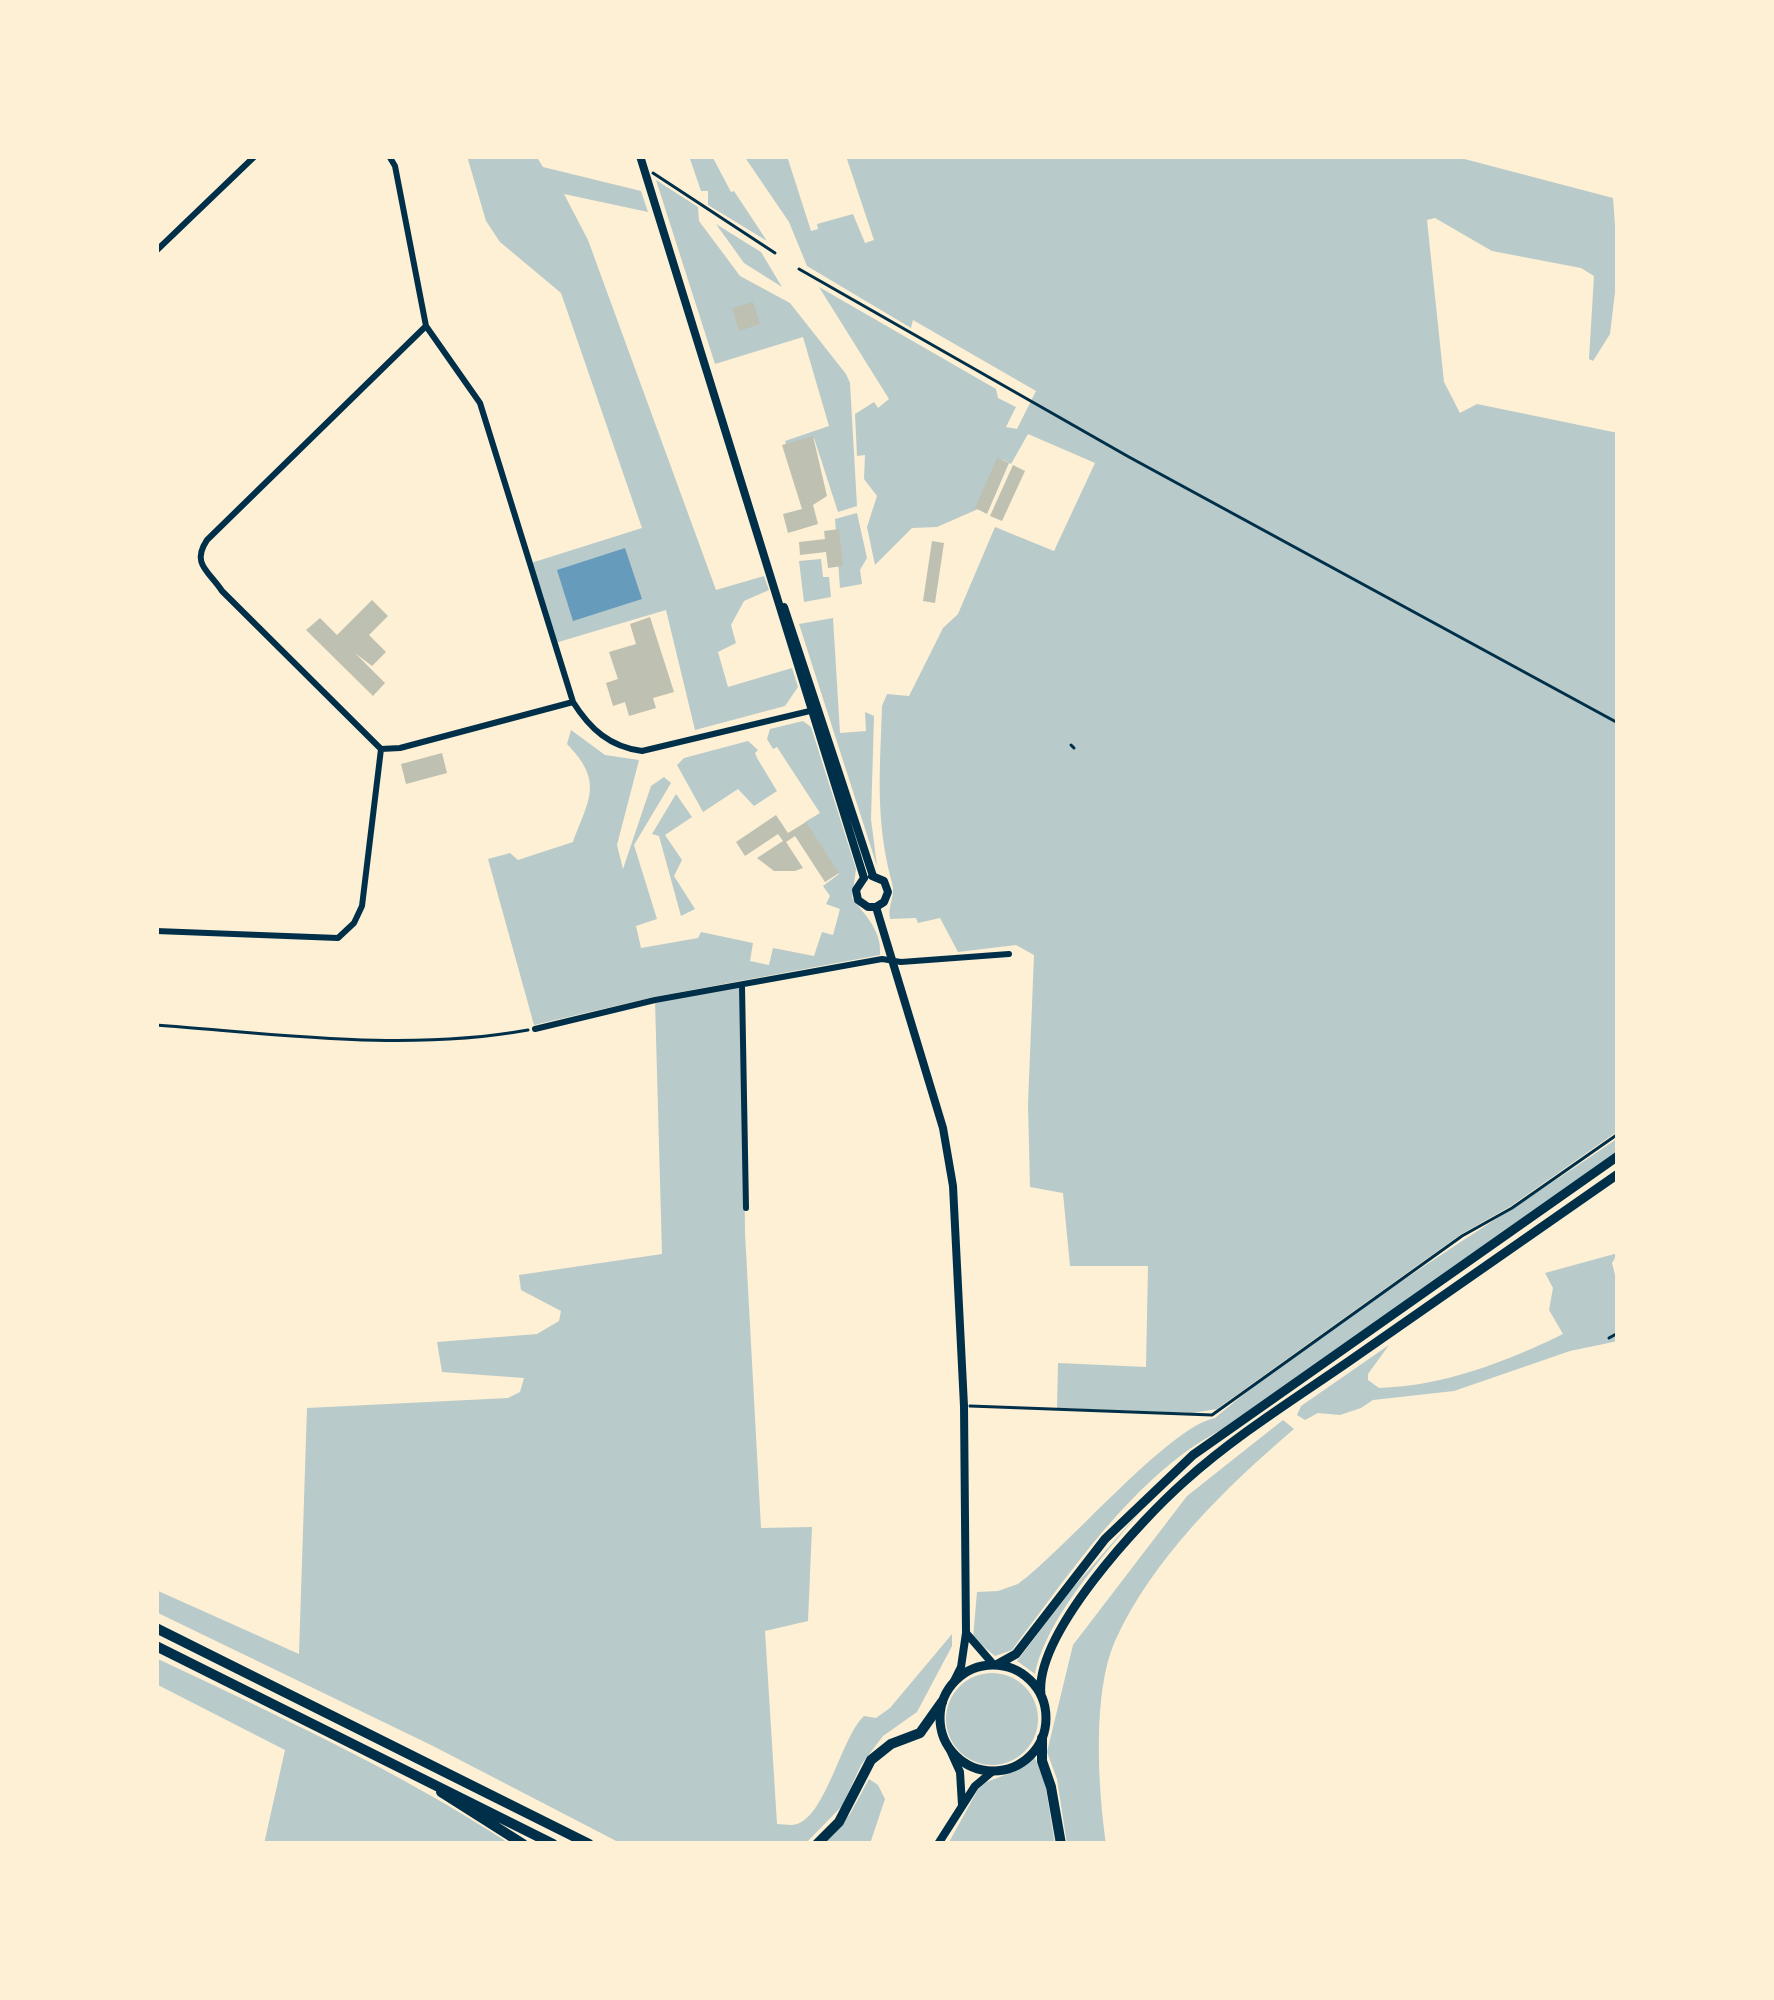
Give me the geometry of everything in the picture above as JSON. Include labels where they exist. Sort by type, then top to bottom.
[{"type":"highway","points":[[817,1844],[839,1822],[871,1760],[891,1744],[920,1733],[954,1681],[972,1669],[1016,1654],[1106,1539],[1193,1455],[1618,1156]]},
{"type":"highway","points":[[1061,1844],[1042,1761],[1046,1716],[1040,1671],[1078,1604],[1135,1531],[1183,1482],[1262,1422],[1618,1174]]},
{"type":"highway","points":[[156,1628],[589,1844]]},
{"type":"highway","points":[[156,1646],[553,1844]]},
{"type":"highway","points":[[996,1664],[1028,1677],[1041,1695]]},
{"type":"highway","points":[[942,1702],[940,1727],[950,1750],[973,1767],[993,1771],[1022,1762],[1042,1738]]},
{"type":"highway","points":[[431,1780],[445,1796],[523,1844]]},
{"type":"main road","points":[[640,156],[868,877]]},
{"type":"main road","points":[[868,877],[884,881],[888,892],[876,908],[858,900],[856,890],[868,877]]},
{"type":"main road","points":[[876,908],[950,1158],[964,1406],[967,1633],[962,1667],[954,1681]]},
{"type":"main road","points":[[967,1633],[996,1664]]},
{"type":"main road","points":[[950,1750],[963,1782],[962,1805]]},
{"type":"main road","points":[[938,1844],[975,1786],[993,1771]]},
{"type":"street","points":[[156,251],[255,156]]},
{"type":"street","points":[[388,156],[395,166],[426,326],[480,403],[573,702],[607,740],[642,751],[814,711]]},
{"type":"street","points":[[426,326],[217,530],[198,555],[222,591],[381,748],[400,748],[573,702]]},
{"type":"street","points":[[156,931],[338,938],[355,923],[362,906],[381,748]]},
{"type":"street","points":[[535,1029],[655,1000],[882,959],[1009,954]]},
{"type":"street","points":[[742,986],[746,1208]]},
{"type":"path","points":[[658,177],[776,253]]},
{"type":"path","points":[[799,269],[1129,457],[1618,723]]},
{"type":"path","points":[[156,1025],[314,1039],[460,1038],[535,1029]]},
{"type":"path","points":[[964,1406],[1201,1416],[1217,1412],[1462,1236],[1512,1208],[1618,1135]]},
{"type":"path","points":[[1609,1338],[1618,1334]]},
{"type":"shaded area","points":[[467,156],[536,156],[543,167],[641,191],[648,212],[564,194],[588,240],[716,590],[764,576],[769,590],[744,601],[731,625],[736,643],[718,652],[728,687],[792,668],[798,687],[785,706],[695,730],[666,610],[555,643],[531,563],[642,528],[561,293],[500,242],[486,221]]},
{"type":"shaded area","points":[[689,156],[712,156],[731,192],[767,241],[708,205],[708,191],[701,191]]},
{"type":"shaded area","points":[[744,156],[787,156],[811,231],[818,229],[817,224],[853,214],[865,243],[874,240],[846,156],[1453,156],[1613,198],[1618,267],[1610,334],[1593,361],[1589,359],[1594,276],[1581,268],[1492,251],[1435,218],[1427,220],[1444,382],[1460,413],[1477,404],[1618,433],[1618,1131],[1511,1206],[1460,1235],[1217,1409],[1192,1413],[1057,1408],[1058,1363],[1146,1367],[1148,1266],[1070,1266],[1063,1193],[1030,1187],[1034,955],[1016,945],[958,952],[940,918],[918,923],[916,918],[890,919],[893,888],[880,795],[882,706],[887,694],[909,696],[943,628],[958,614],[995,527],[1054,551],[1095,463],[1028,434],[1011,464],[1003,460],[978,509],[937,527],[912,528],[875,565],[867,527],[877,496],[864,479],[865,455],[857,456],[855,414],[874,402],[878,408],[889,399],[819,287],[996,389],[998,398],[1016,407],[1006,427],[1017,429],[1036,391],[913,320],[911,328],[807,266],[789,222]]},
{"type":"shaded area","points":[[656,180],[698,207],[699,221],[740,276],[790,303],[846,374],[857,506],[838,512],[814,438],[787,447],[785,441],[829,426],[803,337],[715,364]]},
{"type":"shaded area","points":[[716,224],[761,252],[782,287],[744,263]]},
{"type":"shaded area","points":[[857,513],[867,558],[860,570],[862,584],[840,588],[835,519]]},
{"type":"shaded area","points":[[821,559],[831,597],[804,602],[799,561]]},
{"type":"shaded area","points":[[833,618],[840,733],[866,731],[865,712],[874,716],[871,819],[877,866],[799,624]]},
{"type":"shaded area","points":[[803,721],[811,727],[856,869],[852,898],[876,931],[880,955],[654,997],[534,1025],[488,859],[510,853],[518,860],[573,842],[590,791],[586,769],[567,744],[571,730],[605,755],[639,760],[617,845],[623,869],[651,786],[664,777],[671,783],[634,845],[657,919],[636,926],[641,948],[698,938],[701,932],[753,943],[750,961],[769,965],[773,948],[814,956],[822,932],[833,935],[840,909],[826,904],[830,896],[823,886],[839,874],[805,822],[820,813],[767,739],[770,729]]},
{"type":"shaded area","points":[[748,741],[758,750],[757,758],[777,791],[754,806],[738,789],[703,812],[677,765],[684,758]]},
{"type":"shaded area","points":[[676,794],[692,817],[665,835],[682,860],[674,876],[695,909],[681,916],[659,836],[652,834]]},
{"type":"shaded area","points":[[742,986],[745,1233],[761,1528],[812,1527],[808,1621],[765,1631],[777,1824],[795,1825],[807,1818],[864,1716],[876,1718],[890,1708],[952,1634],[952,1646],[917,1712],[883,1736],[861,1765],[842,1806],[805,1844],[622,1844],[156,1612],[156,1590],[299,1654],[307,1408],[508,1398],[520,1392],[524,1378],[442,1372],[437,1342],[537,1334],[559,1321],[561,1311],[521,1290],[519,1275],[662,1254],[655,1000]]},
{"type":"shaded area","points":[[1618,1138],[1618,1156],[1236,1423],[1170,1464],[1111,1522],[1012,1650],[995,1656],[973,1638],[977,1592],[1018,1584],[1171,1443],[1215,1418],[1363,1308]]},
{"type":"shaded area","points":[[1618,1253],[1612,1263],[1618,1287],[1618,1341],[1570,1351],[1454,1391],[1373,1400],[1340,1415],[1318,1413],[1305,1420],[1297,1415],[1301,1406],[1389,1345],[1368,1374],[1368,1380],[1379,1388],[1474,1371],[1563,1334],[1549,1310],[1553,1288],[1545,1273]]},
{"type":"shaded area","points":[[1283,1420],[1294,1429],[1170,1553],[1115,1641],[1100,1713],[1106,1844],[1067,1844],[1057,1779],[1047,1752],[1073,1645],[1187,1496]]},
{"type":"shaded area","points":[[1144,1507],[1065,1608],[1035,1674],[1017,1661],[1071,1590]]},
{"type":"shaded area","points":[[156,1658],[381,1768],[510,1844],[264,1844],[285,1750],[156,1684]]},
{"type":"shaded area","points":[[992,1673],[1024,1687],[1038,1719],[1024,1751],[992,1765],[960,1751],[946,1719],[960,1687]]},
{"type":"shaded area","points":[[1035,1758],[1045,1783],[1055,1844],[948,1844],[981,1784]]},
{"type":"shaded area","points":[[869,1779],[885,1799],[870,1844],[822,1844],[850,1814]]},
{"type":"water","points":[[625,548],[642,599],[573,621],[557,570]]},
{"type":"building","points":[[753,302],[760,324],[739,331],[732,308]]},
{"type":"building","points":[[813,436],[827,496],[813,505],[818,524],[788,533],[783,514],[802,509],[782,445]]},
{"type":"building","points":[[997,458],[1009,463],[987,514],[975,508]]},
{"type":"building","points":[[1013,465],[1025,471],[1002,521],[990,516]]},
{"type":"building","points":[[839,529],[843,566],[828,568],[826,552],[800,555],[799,542],[825,539],[824,531]]},
{"type":"building","points":[[932,541],[944,543],[935,603],[923,601]]},
{"type":"building","points":[[372,600],[388,616],[369,635],[386,652],[372,666],[355,653],[385,683],[373,696],[306,630],[320,618],[337,635]]},
{"type":"building","points":[[650,617],[674,692],[653,698],[656,708],[629,716],[625,702],[613,706],[606,683],[618,679],[609,652],[636,644],[630,624]]},
{"type":"building","points":[[442,753],[447,773],[406,784],[401,764]]},
{"type":"building","points":[[776,815],[788,833],[806,822],[839,873],[825,882],[795,836],[786,842],[803,868],[774,871],[757,858],[783,841],[778,834],[745,856],[736,842]]}]
